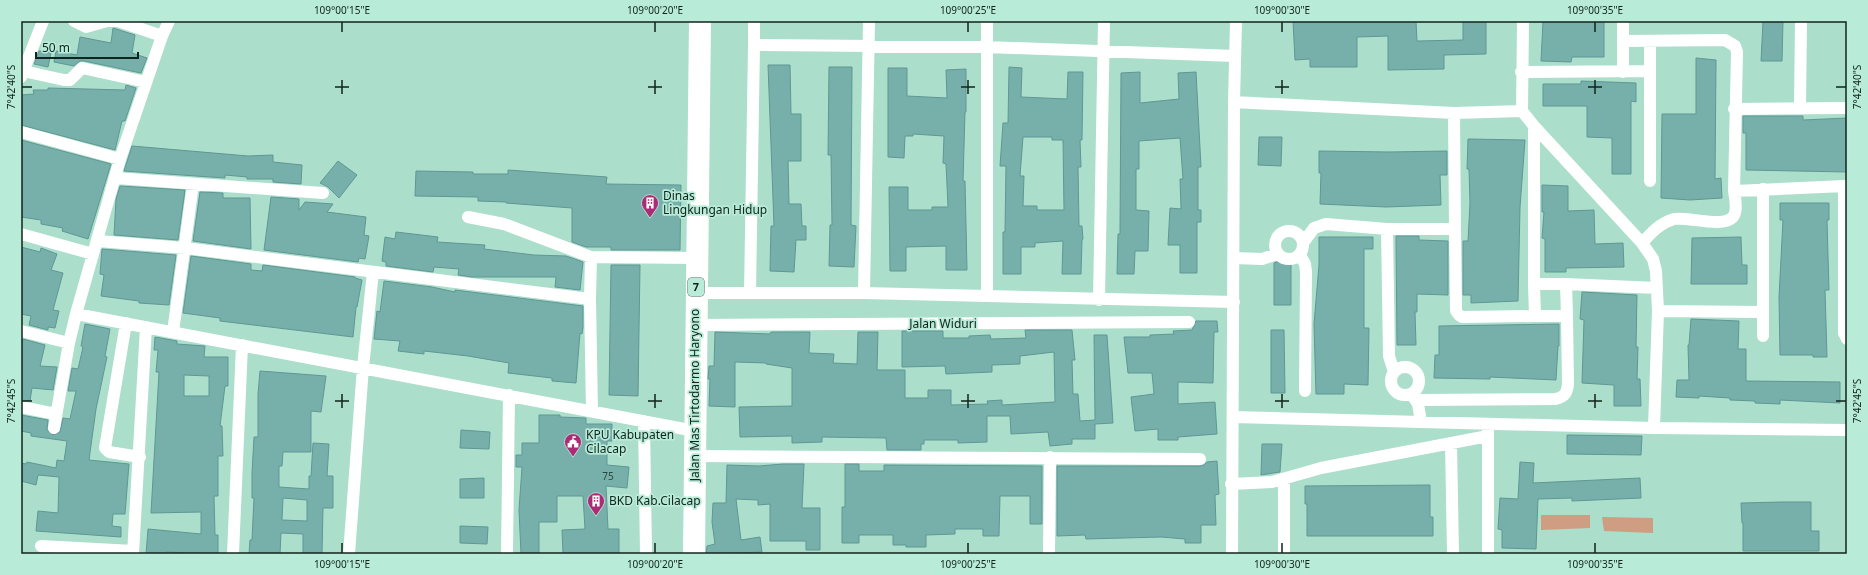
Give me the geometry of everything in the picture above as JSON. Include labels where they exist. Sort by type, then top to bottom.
[{"type":"highway","name":"Jalan Mas Tirtodarmo Haryono","points":[[694,554],[700,21]]},
{"type":"street","points":[[43,21],[22,74],[70,80],[82,68],[146,82]]},
{"type":"street","points":[[74,21],[86,27],[107,21],[118,21],[162,36]]},
{"type":"street","points":[[54,428],[69,343],[76,314],[116,178],[120,159],[162,36],[169,21]]},
{"type":"street","points":[[750,293],[754,21]]},
{"type":"street","points":[[864,294],[869,21]]},
{"type":"street","points":[[987,21],[987,296]]},
{"type":"street","points":[[1099,300],[1102,52],[1104,21]]},
{"type":"street","points":[[1232,554],[1231,484],[1236,21]]},
{"type":"street","points":[[1522,21],[1522,111],[1534,126],[1642,243],[1653,259],[1656,271],[1658,311],[1654,428]]},
{"type":"street","points":[[1623,21],[1623,72]]},
{"type":"street","points":[[1800,108],[1801,21]]},
{"type":"street","points":[[1650,40],[1650,181]]},
{"type":"street","points":[[1623,41],[1725,40],[1735,46],[1737,52],[1734,109],[1735,212],[1733,218],[1729,220],[1710,222],[1675,219],[1663,223],[1642,243]]},
{"type":"street","points":[[754,45],[986,47],[1235,56]]},
{"type":"street","points":[[1521,72],[1650,71]]},
{"type":"street","points":[[1234,102],[1454,113],[1522,111]]},
{"type":"street","points":[[1734,109],[1847,108]]},
{"type":"street","points":[[1454,113],[1456,308],[1459,315],[1471,317],[1567,316]]},
{"type":"street","points":[[1534,126],[1535,316]]},
{"type":"street","points":[[21,132],[120,159]]},
{"type":"street","points":[[116,178],[323,193]]},
{"type":"street","points":[[174,332],[193,184]]},
{"type":"street","points":[[1734,191],[1846,186],[1844,333],[1847,339]]},
{"type":"street","points":[[1763,190],[1763,336]]},
{"type":"street","points":[[468,217],[504,224],[591,257],[697,258]]},
{"type":"street","points":[[1303,243],[1314,228],[1321,225],[1387,229],[1455,229]]},
{"type":"street","points":[[1387,229],[1389,356],[1394,372]]},
{"type":"street","points":[[1283,232],[1296,232],[1301,237],[1303,249],[1300,255],[1295,259],[1289,260],[1282,258],[1277,254],[1275,242],[1278,236],[1283,232]]},
{"type":"street","points":[[21,234],[93,254]]},
{"type":"street","points":[[98,241],[185,248],[590,299]]},
{"type":"street","points":[[1234,258],[1262,259],[1277,254]]},
{"type":"street","points":[[1300,255],[1305,264],[1306,272],[1305,391]]},
{"type":"street","points":[[591,257],[590,299],[592,411]]},
{"type":"street","points":[[349,554],[363,367],[374,272]]},
{"type":"street","points":[[1534,284],[1657,288]]},
{"type":"street","points":[[1421,422],[1414,397],[1419,384],[1419,378],[1416,372],[1411,368],[1405,366],[1399,368],[1394,372],[1391,378],[1391,384],[1394,390],[1399,394],[1414,397],[1555,399],[1563,397],[1567,392],[1568,384],[1566,284]]},
{"type":"street","points":[[696,293],[987,296],[1099,300],[1234,302]]},
{"type":"street","points":[[1658,311],[1763,312]]},
{"type":"street","points":[[76,314],[363,367],[379,372],[509,395],[695,431]]},
{"type":"street","name":"Jalan Widuri","points":[[696,325],[1189,322]]},
{"type":"street","points":[[126,323],[105,448],[109,452],[140,457]]},
{"type":"street","points":[[41,546],[133,552],[140,457],[146,327]]},
{"type":"street","points":[[21,331],[69,343]]},
{"type":"street","points":[[233,554],[242,345]]},
{"type":"street","points":[[507,554],[509,395]]},
{"type":"street","points":[[21,407],[56,414]]},
{"type":"street","points":[[1232,417],[1654,428],[1847,430]]},
{"type":"street","points":[[644,421],[646,554]]},
{"type":"street","points":[[1488,423],[1488,554]]},
{"type":"street","points":[[1231,484],[1264,483],[1284,479],[1321,468],[1488,436]]},
{"type":"street","points":[[1451,443],[1453,554]]},
{"type":"street","points":[[695,456],[1200,459]]},
{"type":"street","points":[[1049,554],[1050,457]]},
{"type":"street","points":[[1284,479],[1284,554]]},
{"type":"shaded area","points":[[1541,515],[1590,515],[1590,528],[1541,530]]},
{"type":"shaded area","points":[[1602,517],[1653,518],[1653,533],[1604,531]]},
{"type":"building","points":[[1293,21],[1416,21],[1417,41],[1463,40],[1463,21],[1486,21],[1486,54],[1444,55],[1444,69],[1388,70],[1388,36],[1357,37],[1357,67],[1310,67],[1310,59],[1295,60]]},
{"type":"building","points":[[1543,21],[1604,21],[1604,57],[1572,57],[1571,62],[1541,61]]},
{"type":"building","points":[[1763,21],[1783,21],[1782,61],[1761,61]]},
{"type":"building","points":[[113,28],[135,35],[132,53],[147,58],[141,73],[84,61],[80,61],[74,66],[54,62],[56,51],[77,55],[80,37],[111,43]]},
{"type":"building","points":[[39,51],[51,53],[48,67],[34,64]]},
{"type":"building","points":[[1696,58],[1716,60],[1715,179],[1721,178],[1722,198],[1690,200],[1661,198],[1662,114],[1696,114]]},
{"type":"building","points":[[768,65],[790,65],[791,114],[801,114],[801,161],[788,161],[789,204],[801,204],[802,226],[806,226],[806,240],[796,240],[794,272],[770,271],[771,226],[774,226]]},
{"type":"building","points":[[829,67],[852,67],[851,225],[856,226],[854,267],[829,266],[830,225],[832,225],[831,155],[828,155]]},
{"type":"building","points":[[1009,67],[1022,68],[1021,97],[1067,99],[1068,72],[1083,72],[1082,140],[1080,140],[1081,167],[1078,167],[1079,226],[1082,226],[1083,239],[1081,274],[1062,274],[1063,241],[1035,243],[1035,247],[1021,247],[1021,274],[1003,274],[1006,166],[1000,166],[1003,123],[1008,123]],"holes":[[[1023,137],[1052,137],[1052,140],[1063,140],[1064,210],[1037,210],[1037,206],[1023,206],[1024,176],[1020,176]]]},
{"type":"building","points":[[888,68],[907,68],[907,96],[947,98],[946,70],[966,69],[963,181],[965,181],[967,270],[946,270],[946,246],[906,247],[906,271],[890,271],[889,187],[908,187],[908,210],[932,210],[932,207],[948,207],[946,164],[943,163],[944,136],[913,134],[913,136],[905,136],[904,158],[888,157]]},
{"type":"building","points":[[1140,72],[1140,103],[1179,99],[1178,73],[1196,72],[1201,167],[1198,167],[1198,210],[1201,210],[1201,222],[1197,222],[1197,273],[1180,273],[1180,245],[1168,245],[1170,208],[1181,209],[1180,179],[1183,179],[1180,138],[1139,141],[1139,169],[1136,169],[1136,210],[1149,211],[1148,251],[1135,251],[1134,274],[1117,274],[1118,234],[1120,234],[1121,73]]},
{"type":"building","points":[[1581,81],[1636,83],[1636,102],[1631,101],[1631,174],[1612,174],[1612,138],[1587,137],[1587,106],[1543,106],[1543,84],[1581,84]]},
{"type":"building","points":[[126,85],[136,88],[125,121],[122,121],[115,150],[21,125],[21,95],[34,94],[33,90],[48,90],[48,88],[125,90]]},
{"type":"building","points":[[1743,116],[1803,116],[1803,120],[1847,118],[1847,172],[1746,170],[1746,133],[1743,133]]},
{"type":"building","points":[[1259,137],[1282,137],[1281,166],[1258,165]]},
{"type":"building","points":[[1468,139],[1525,140],[1520,207],[1518,301],[1471,303],[1471,295],[1463,295],[1463,241],[1468,241],[1470,203],[1469,169],[1467,169]]},
{"type":"building","points":[[21,140],[111,164],[88,239],[62,231],[63,228],[41,224],[41,220],[21,217]]},
{"type":"building","points":[[132,146],[248,156],[273,155],[273,162],[302,165],[301,184],[273,182],[273,179],[247,179],[247,177],[225,175],[225,178],[124,171]]},
{"type":"building","points":[[1319,151],[1447,151],[1447,175],[1440,175],[1441,205],[1386,207],[1320,204],[1321,173],[1319,173]]},
{"type":"building","points":[[338,161],[357,175],[339,198],[328,187],[320,183]]},
{"type":"building","points":[[508,170],[607,177],[606,184],[681,185],[680,250],[611,250],[611,247],[586,247],[572,242],[572,208],[478,201],[478,197],[415,196],[416,171],[508,174]]},
{"type":"building","points":[[1542,185],[1568,186],[1568,211],[1594,210],[1595,244],[1623,243],[1624,267],[1566,268],[1566,272],[1545,272],[1545,239],[1542,238],[1544,212],[1542,212]]},
{"type":"building","points":[[120,186],[185,190],[178,240],[114,235],[116,199]]},
{"type":"building","points":[[200,192],[223,193],[223,198],[250,198],[251,249],[193,241]]},
{"type":"building","points":[[271,197],[299,199],[299,210],[305,202],[333,204],[327,212],[366,217],[364,235],[369,236],[365,259],[359,258],[358,262],[264,250]]},
{"type":"building","points":[[1780,203],[1829,203],[1829,220],[1827,220],[1829,290],[1825,290],[1827,357],[1813,357],[1813,355],[1780,355],[1779,297],[1783,220],[1780,220]]},
{"type":"building","points":[[396,232],[438,237],[437,242],[485,245],[484,249],[534,255],[566,256],[583,262],[580,290],[555,287],[556,277],[472,277],[458,275],[459,269],[434,267],[433,272],[386,266],[386,262],[382,261],[385,237],[395,239]]},
{"type":"building","points":[[1396,236],[1419,236],[1419,240],[1448,241],[1448,295],[1417,294],[1417,312],[1415,312],[1416,345],[1397,345]]},
{"type":"building","points":[[1319,237],[1373,237],[1373,249],[1364,249],[1364,328],[1369,328],[1368,385],[1344,384],[1344,394],[1316,394],[1314,324],[1319,265]]},
{"type":"building","points":[[1741,237],[1742,265],[1747,265],[1747,284],[1691,284],[1692,238]]},
{"type":"building","points":[[21,247],[40,252],[41,248],[57,254],[51,270],[63,273],[53,310],[59,311],[55,328],[48,327],[48,330],[29,325],[31,316],[21,314]]},
{"type":"building","points":[[102,249],[176,255],[169,305],[139,303],[139,301],[101,296],[104,275],[100,274]]},
{"type":"building","points":[[191,256],[251,264],[251,270],[262,271],[263,265],[355,277],[362,280],[356,307],[353,337],[220,321],[220,318],[183,313]]},
{"type":"building","points":[[1279,261],[1291,261],[1291,305],[1274,305],[1274,263]]},
{"type":"building","points":[[611,265],[640,265],[638,396],[609,395]]},
{"type":"building","points":[[384,281],[432,287],[455,292],[455,290],[583,306],[583,327],[582,334],[580,333],[576,383],[552,381],[552,378],[508,373],[509,363],[424,351],[424,354],[398,351],[400,341],[374,339],[377,311],[380,312]]},
{"type":"building","points":[[1582,292],[1637,295],[1637,379],[1640,379],[1641,406],[1614,406],[1614,385],[1582,383],[1584,320],[1580,319]]},
{"type":"building","points":[[1691,319],[1739,321],[1738,349],[1746,349],[1746,381],[1840,382],[1840,403],[1780,400],[1780,404],[1730,400],[1730,398],[1699,396],[1699,398],[1676,397],[1677,380],[1689,380],[1688,345]]},
{"type":"building","points":[[1196,321],[1217,321],[1218,332],[1214,332],[1213,383],[1178,382],[1178,404],[1215,402],[1217,434],[1178,437],[1178,440],[1158,440],[1158,429],[1135,431],[1131,397],[1154,394],[1152,373],[1128,373],[1124,337],[1150,337],[1150,335],[1174,334],[1173,331],[1192,330]]},
{"type":"building","points":[[85,324],[110,329],[105,356],[107,357],[96,409],[89,460],[129,464],[125,514],[113,514],[112,526],[121,527],[121,537],[36,531],[38,511],[58,513],[59,477],[38,475],[36,485],[21,481],[21,463],[26,464],[27,462],[56,468],[57,460],[64,461],[67,441],[31,436],[31,433],[21,431],[21,415],[48,420],[47,430],[53,435],[60,432],[63,418],[70,419],[76,391],[68,391],[72,368],[78,369],[83,347],[81,346]]},
{"type":"building","points":[[1559,324],[1556,380],[1490,377],[1490,379],[1434,378],[1435,355],[1439,355],[1439,326]]},
{"type":"building","points":[[1025,330],[1072,330],[1075,360],[1072,360],[1073,394],[1078,394],[1080,421],[1095,420],[1094,335],[1107,335],[1113,423],[1095,424],[1095,439],[1072,439],[1072,444],[1050,446],[1048,432],[1011,434],[1010,416],[987,416],[987,442],[958,443],[958,440],[924,440],[924,444],[921,444],[921,450],[887,450],[886,438],[822,437],[822,442],[792,443],[792,436],[740,437],[739,407],[792,406],[792,368],[766,363],[735,362],[735,407],[709,406],[709,366],[714,366],[715,332],[770,334],[771,332],[810,332],[809,353],[834,354],[833,363],[857,364],[858,332],[878,332],[877,370],[905,370],[905,398],[928,398],[928,390],[951,390],[951,405],[988,404],[987,401],[1002,400],[1002,405],[1055,402],[1054,352],[1020,356],[1020,364],[992,365],[992,372],[946,374],[945,366],[902,367],[902,331],[943,331],[943,338],[969,338],[969,336],[990,335],[991,339],[1026,338]]},
{"type":"building","points":[[1271,330],[1284,330],[1285,393],[1271,393]]},
{"type":"building","points":[[155,337],[177,341],[177,344],[205,346],[204,357],[228,357],[228,386],[225,386],[220,426],[222,426],[223,456],[218,456],[218,496],[214,496],[215,535],[218,535],[218,554],[166,552],[166,554],[146,554],[148,529],[201,534],[201,512],[151,513],[159,372],[156,372],[158,350],[154,350]],"holes":[[[184,375],[209,376],[209,396],[184,396]]]},
{"type":"building","points":[[23,339],[45,345],[40,366],[57,367],[53,390],[32,388],[30,401],[21,400],[21,351]]},
{"type":"building","points":[[260,371],[326,376],[321,412],[311,411],[311,452],[283,452],[282,466],[279,466],[279,487],[309,489],[313,443],[329,444],[327,476],[333,476],[333,508],[323,508],[322,554],[303,554],[303,534],[281,533],[280,554],[249,554],[250,540],[252,540],[254,498],[252,498],[252,473],[254,437],[258,437],[258,394]],"holes":[[[283,498],[307,500],[307,521],[282,520]]]},
{"type":"building","points":[[539,415],[560,415],[560,417],[586,418],[586,424],[612,424],[612,441],[607,441],[607,465],[629,467],[627,488],[606,486],[608,529],[619,529],[619,554],[563,554],[562,530],[585,529],[583,496],[557,496],[557,522],[539,522],[539,554],[521,554],[519,510],[522,467],[516,467],[516,455],[522,455],[522,443],[539,443]]},
{"type":"building","points":[[461,430],[490,432],[489,449],[460,448]]},
{"type":"building","points":[[1567,435],[1642,436],[1641,455],[1567,454]]},
{"type":"building","points":[[1262,444],[1282,444],[1280,472],[1261,475]]},
{"type":"building","points":[[1217,461],[1219,494],[1215,495],[1216,525],[1201,525],[1201,543],[1185,543],[1185,539],[1161,537],[1086,539],[1085,535],[1057,536],[1057,466],[1200,466],[1207,462]]},
{"type":"building","points":[[1520,462],[1534,463],[1533,483],[1640,478],[1641,498],[1572,501],[1572,498],[1538,499],[1536,549],[1502,548],[1502,530],[1498,529],[1500,498],[1518,499]]},
{"type":"building","points":[[804,464],[802,508],[820,508],[820,550],[806,550],[806,541],[770,541],[770,504],[758,505],[758,500],[736,499],[741,540],[760,537],[762,552],[706,554],[707,546],[715,544],[712,522],[713,503],[726,503],[727,465],[759,466]]},
{"type":"building","points":[[845,464],[859,464],[859,471],[884,471],[884,465],[1042,466],[1042,524],[1030,524],[1030,496],[1000,496],[999,536],[983,536],[983,529],[955,529],[955,534],[926,535],[926,547],[906,547],[906,545],[893,545],[893,535],[859,535],[859,543],[842,543],[842,507],[845,507]]},
{"type":"building","points":[[484,478],[484,498],[460,498],[460,479]]},
{"type":"building","points":[[1430,485],[1430,517],[1433,517],[1433,536],[1307,536],[1307,504],[1305,504],[1305,486]]},
{"type":"building","points":[[1811,502],[1811,531],[1819,531],[1819,551],[1743,551],[1741,503]]},
{"type":"building","points":[[460,526],[488,527],[487,544],[460,543]]},
{"type":"place","name":"Dinas Lingkungan Hidup","points":[[650,218]]},
{"type":"place","name":"KPU Kabupaten Cilacap","points":[[573,457]]},
{"type":"place","name":"BKD Kab.Cilacap","points":[[596,516]]}]
